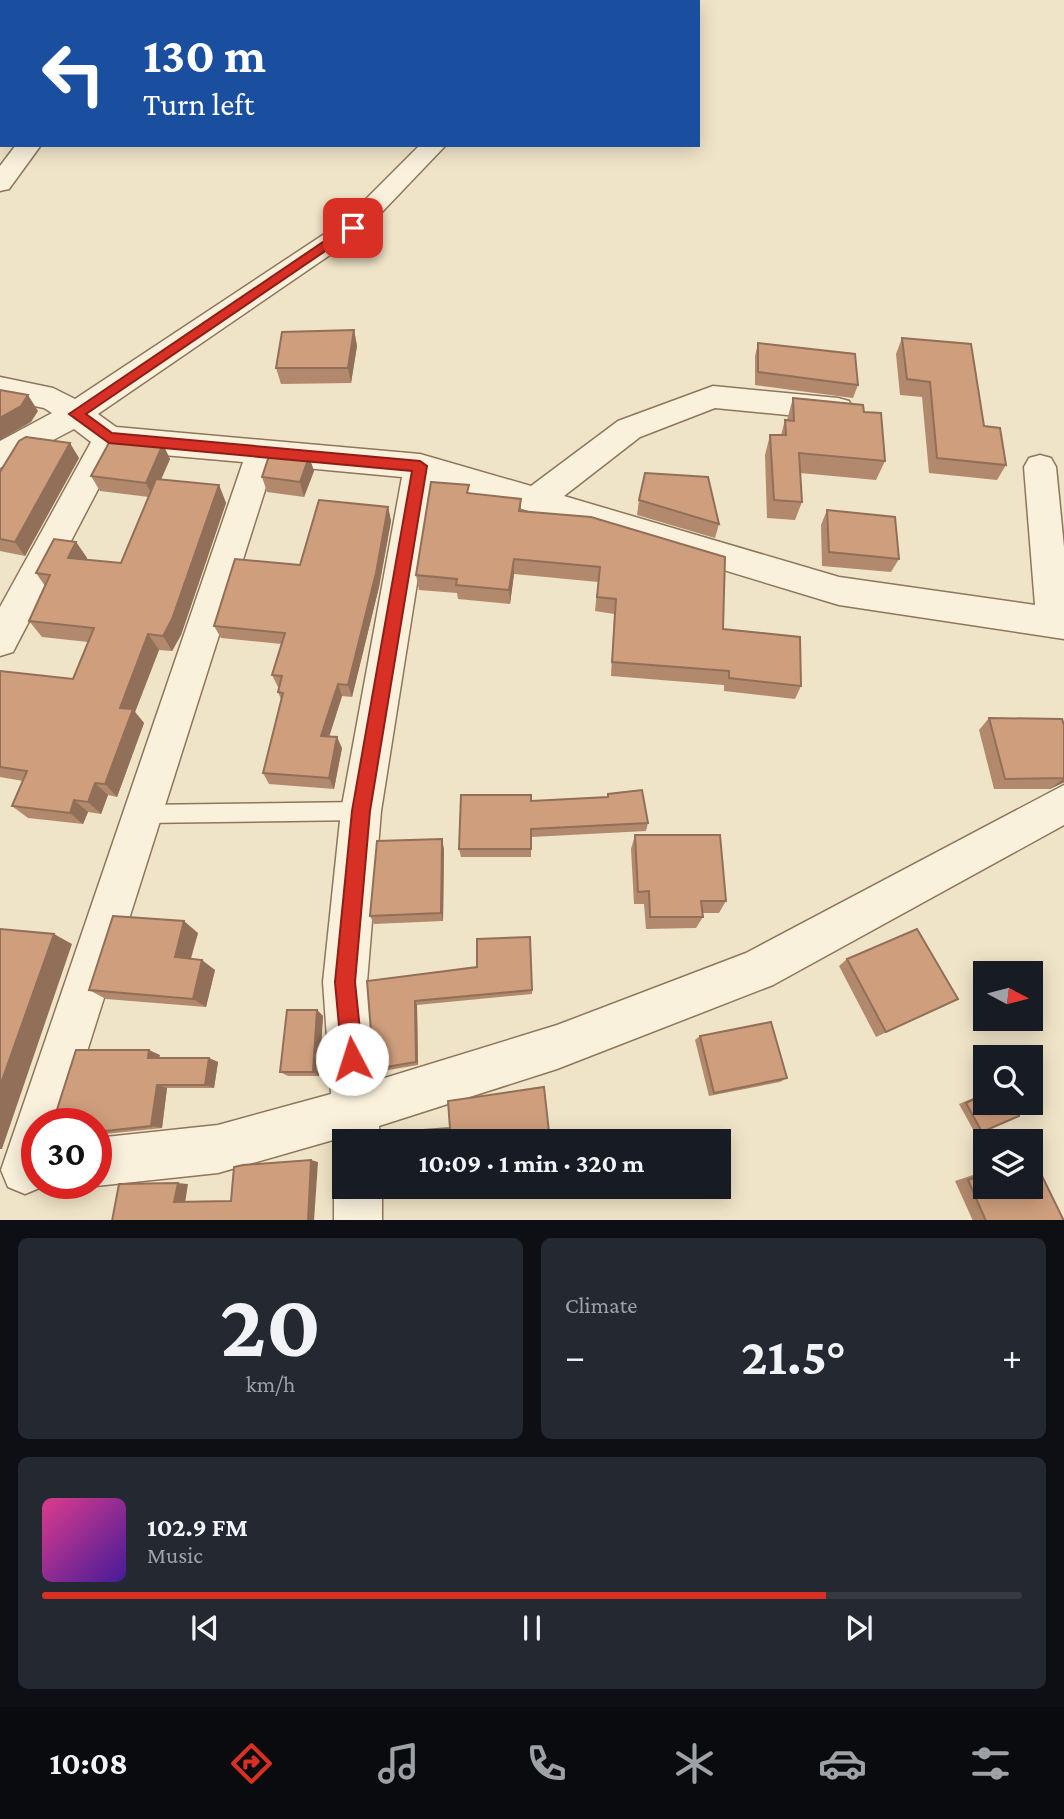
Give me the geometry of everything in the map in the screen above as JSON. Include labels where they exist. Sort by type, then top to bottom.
[{"type":"street","points":[[0,183],[27,147]]},
{"type":"street","points":[[0,456],[76,414],[353,228],[432,147]]},
{"type":"street","points":[[0,388],[52,399],[109,438],[261,454],[420,466],[839,591],[1059,623],[1040,467]]},
{"type":"street","points":[[536,500],[629,429],[713,397],[861,412]]},
{"type":"street","points":[[0,640],[109,438]]},
{"type":"street","points":[[46,1108],[261,454]]},
{"type":"street","points":[[357,1125],[345,982],[361,811],[420,466]]},
{"type":"street","points":[[112,1160],[218,1149],[357,1125],[758,970],[1064,804]]},
{"type":"street","points":[[358,1199],[358,1220]]},
{"type":"lane","points":[[142,814],[361,811]]},
{"type":"building","points":[[354,330],[348,368],[276,368],[282,332]]},
{"type":"building","points":[[902,338],[971,344],[984,426],[1000,428],[1006,465],[937,458],[930,382],[907,379]]},
{"type":"building","points":[[758,343],[855,354],[858,385],[758,372]]},
{"type":"building","points":[[0,390],[28,395],[21,406],[0,418]]},
{"type":"building","points":[[793,398],[863,405],[864,412],[881,413],[885,461],[799,453],[802,502],[774,500],[770,435],[786,435],[785,420],[794,421]]},
{"type":"building","points":[[26,437],[70,443],[15,542],[0,539],[0,472],[19,441]]},
{"type":"building","points":[[111,439],[163,444],[146,483],[91,476]]},
{"type":"building","points":[[270,453],[309,457],[300,482],[262,477]]},
{"type":"building","points":[[645,473],[708,477],[719,524],[639,500]]},
{"type":"building","points":[[156,479],[219,485],[172,619],[163,636],[148,634],[120,708],[133,709],[105,784],[95,783],[88,802],[74,800],[70,813],[12,806],[27,771],[0,767],[0,671],[73,679],[94,628],[29,621],[50,575],[36,573],[54,539],[76,542],[68,558],[121,563]]},
{"type":"building","points":[[431,482],[469,485],[467,493],[521,499],[519,511],[591,517],[725,557],[723,629],[800,637],[801,686],[729,678],[729,671],[612,662],[616,599],[597,597],[600,567],[514,559],[509,590],[456,585],[457,579],[416,575]]},
{"type":"building","points":[[319,500],[388,507],[376,573],[348,685],[338,684],[321,736],[337,737],[329,778],[263,773],[283,693],[278,692],[282,676],[272,675],[285,633],[214,626],[235,559],[300,565]]},
{"type":"building","points":[[827,510],[895,517],[899,559],[829,552]]},
{"type":"building","points":[[989,718],[1062,719],[1064,778],[1005,779]]},
{"type":"building","points":[[642,790],[648,823],[531,829],[531,849],[459,849],[461,795],[531,795],[531,801],[608,797],[608,794]]},
{"type":"building","points":[[635,835],[720,835],[726,901],[701,901],[703,917],[650,917],[649,891],[638,892]]},
{"type":"building","points":[[442,839],[441,913],[370,916],[377,841]]},
{"type":"building","points":[[113,916],[184,921],[175,957],[202,960],[193,999],[89,990]]},
{"type":"building","points":[[0,929],[54,934],[0,1086]]},
{"type":"building","points":[[917,929],[958,999],[886,1032],[847,959]]},
{"type":"building","points":[[530,937],[532,990],[415,1001],[416,1062],[374,1069],[367,981],[477,967],[477,939]]},
{"type":"building","points":[[287,1010],[317,1010],[313,1072],[280,1072]]},
{"type":"building","points":[[771,1022],[787,1078],[714,1093],[700,1036]]},
{"type":"building","points":[[76,1050],[149,1050],[148,1058],[209,1058],[205,1085],[157,1085],[151,1126],[112,1130],[112,1108],[57,1108]]},
{"type":"building","points":[[544,1087],[549,1129],[437,1129],[450,1128],[448,1101]]},
{"type":"building","points":[[973,1100],[973,1115],[1019,1116],[989,1129],[980,1129],[966,1103]]},
{"type":"building","points":[[311,1160],[308,1220],[112,1220],[119,1184],[178,1183],[174,1202],[231,1201],[234,1167]]},
{"type":"building","points":[[973,1178],[973,1191],[968,1180]]},
{"type":"building","points":[[1043,1178],[1064,1220],[986,1220],[976,1199],[1043,1199]]},
{"type":"route","points":[[352,1059],[345,982],[361,811],[420,466],[261,454],[109,438],[76,414],[353,228]]}]
